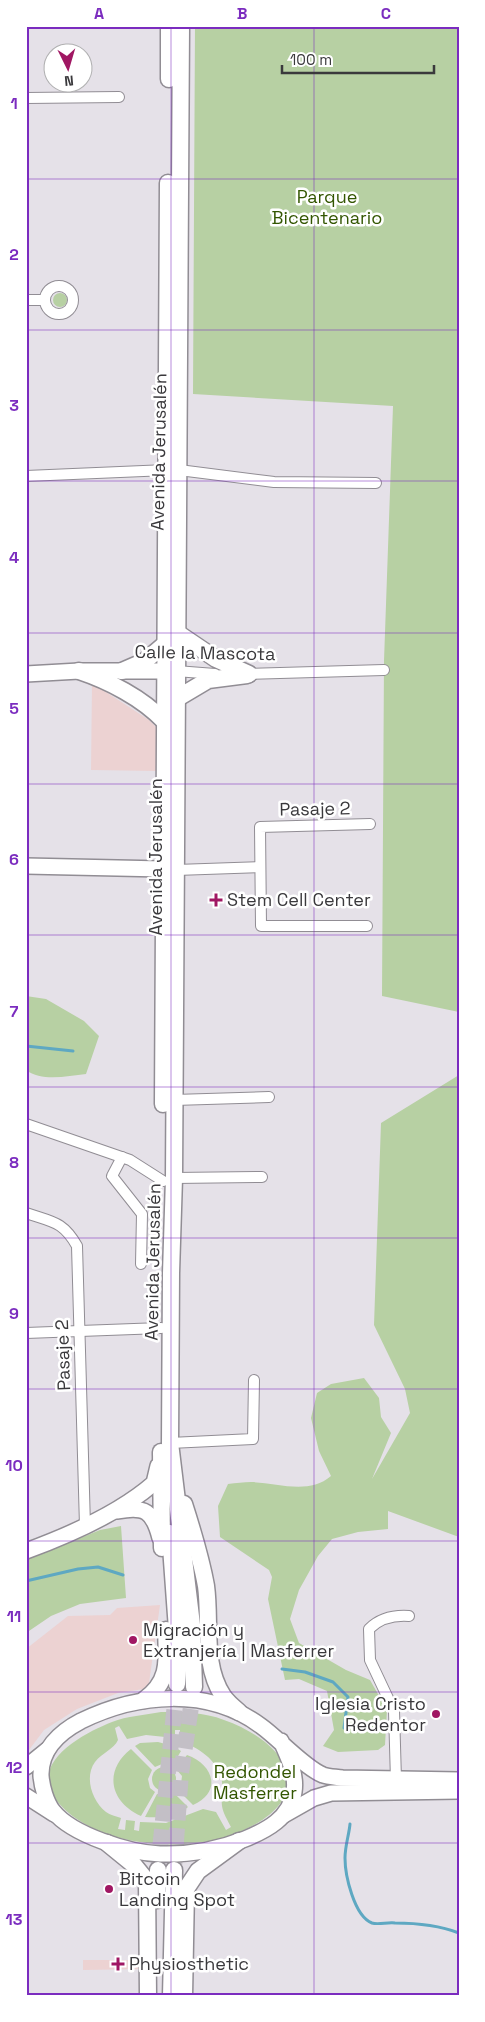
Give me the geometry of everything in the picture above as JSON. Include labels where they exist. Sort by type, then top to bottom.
[{"type":"main road","name":"Avenida Jerusalén","points":[[169,26],[176,632],[164,721],[170,869],[174,1100],[161,1328],[165,1445],[179,1657],[177,1684]]},
{"type":"main road","name":"Avenida Jerusalén","points":[[181,26],[173,470],[164,644],[176,699],[170,869],[169,1180],[171,1273],[165,1445],[172,1464],[192,1625],[194,1687]]},
{"type":"main road","points":[[176,632],[216,659],[249,674]]},
{"type":"main road","points":[[122,671],[145,661],[164,644]]},
{"type":"main road","name":"Calle la Mascota","points":[[26,674],[78,671],[171,670]]},
{"type":"main road","points":[[78,671],[110,684],[145,705],[164,721]]},
{"type":"main road","points":[[176,699],[208,680],[249,674]]},
{"type":"main road","points":[[26,866],[170,869]]},
{"type":"main road","points":[[26,1551],[85,1526],[134,1499],[154,1483],[165,1445]]},
{"type":"main road","points":[[144,1700],[159,1686],[167,1664],[162,1543],[165,1445]]},
{"type":"main road","points":[[172,1464],[201,1555],[206,1590],[211,1669],[224,1697],[238,1712]]},
{"type":"main road","points":[[109,1512],[131,1508],[147,1512],[156,1521],[162,1543]]},
{"type":"main road","points":[[26,1766],[47,1750],[70,1727],[107,1710],[144,1700],[180,1698],[210,1702],[238,1712],[259,1724],[323,1775],[342,1778],[396,1780],[459,1780]]},
{"type":"main road","points":[[281,1741],[295,1781],[291,1803],[283,1815]]},
{"type":"main road","points":[[47,1750],[42,1768],[42,1780],[48,1803],[56,1815]]},
{"type":"main road","points":[[26,1796],[75,1828],[107,1843],[132,1851],[159,1854],[204,1852],[239,1841],[262,1832],[283,1815],[314,1798],[332,1793],[459,1791]]},
{"type":"main road","points":[[184,1996],[186,1889],[198,1871],[239,1841]]},
{"type":"main road","points":[[107,1843],[134,1865],[146,1881],[148,1996]]},
{"type":"main road","points":[[156,1996],[166,1870],[172,1903],[171,1996]]},
{"type":"street","points":[[26,98],[119,96]]},
{"type":"street","points":[[26,300],[45,300]]},
{"type":"street","points":[[26,476],[173,470],[274,482],[376,483]]},
{"type":"street","name":"Calle la Mascota","points":[[171,670],[212,674],[384,670]]},
{"type":"street","name":"Pasaje 2","points":[[260,867],[260,826],[370,824]]},
{"type":"street","points":[[170,869],[260,867],[261,926],[366,926]]},
{"type":"street","points":[[174,1100],[269,1097]]},
{"type":"street","points":[[26,1124],[130,1160],[169,1180],[262,1177]]},
{"type":"street","points":[[122,1157],[112,1176],[142,1214],[141,1264]]},
{"type":"street","name":"Pasaje 2","points":[[26,1213],[60,1224],[69,1233],[77,1246],[85,1526]]},
{"type":"street","points":[[26,1333],[161,1328]]},
{"type":"street","points":[[165,1445],[253,1439],[254,1380]]},
{"type":"street","points":[[396,1780],[394,1711],[370,1660],[368,1637],[369,1629],[378,1620],[398,1615],[409,1616]]},
{"type":"shaded area","points":[[92,683],[149,720],[158,729],[156,771],[91,770]]},
{"type":"shaded area","points":[[160,1605],[149,1683],[144,1689],[118,1693],[77,1709],[44,1730],[26,1754],[26,1649],[68,1616],[110,1615],[117,1608]]},
{"type":"shaded area","name":"Physiosthetic","points":[[83,1960],[145,1960],[145,1969],[83,1970]]},
{"type":"green space","name":"Parque Bicentenario","points":[[195,26],[459,26],[459,1012],[382,996],[384,661],[393,406],[193,394]]},
{"type":"green space","points":[[57,293],[63,293],[67,300],[63,307],[57,307],[53,303],[53,297]]},
{"type":"green space","points":[[26,996],[46,999],[84,1021],[99,1036],[86,1074],[47,1077],[32,1074],[26,1070]]},
{"type":"green space","points":[[459,1075],[459,1537],[388,1511],[388,1529],[358,1532],[332,1539],[318,1556],[299,1590],[290,1619],[299,1643],[346,1670],[370,1680],[387,1710],[385,1745],[378,1750],[338,1752],[323,1746],[334,1730],[327,1691],[299,1679],[285,1680],[268,1599],[272,1577],[269,1570],[220,1537],[218,1506],[228,1484],[251,1482],[303,1487],[322,1482],[331,1476],[319,1451],[311,1418],[317,1393],[331,1384],[364,1378],[379,1398],[381,1417],[391,1433],[372,1479],[410,1413],[405,1389],[374,1325],[381,1123]]},
{"type":"green space","points":[[121,1526],[126,1598],[80,1604],[51,1616],[26,1633],[26,1560],[100,1530]]},
{"type":"green space","name":"Redondel Masferrer","points":[[161,1712],[185,1712],[216,1717],[247,1730],[265,1742],[279,1756],[287,1771],[288,1787],[281,1802],[266,1817],[242,1831],[220,1839],[196,1843],[170,1844],[143,1842],[118,1837],[94,1828],[73,1816],[56,1800],[49,1786],[49,1774],[54,1762],[63,1751],[87,1734],[112,1722],[124,1718]],"holes":[[[119,1726],[127,1739],[146,1735],[175,1738],[175,1730],[180,1730],[180,1740],[207,1756],[220,1774],[223,1809],[231,1827],[226,1830],[216,1812],[203,1809],[166,1823],[140,1822],[139,1831],[134,1830],[135,1821],[126,1820],[125,1830],[118,1829],[121,1818],[106,1812],[97,1802],[91,1788],[90,1775],[95,1762],[114,1746],[118,1740],[115,1728]]]},
{"type":"green space","points":[[158,1742],[173,1746],[181,1751],[172,1766],[162,1764],[155,1767],[135,1746],[140,1743]]},
{"type":"green space","points":[[131,1749],[152,1770],[148,1779],[150,1788],[155,1792],[141,1816],[122,1803],[114,1786],[116,1767]]},
{"type":"green space","points":[[187,1755],[203,1765],[211,1778],[211,1786],[208,1793],[193,1805],[177,1789],[181,1784],[182,1776],[176,1769]]},
{"type":"green space","points":[[164,1767],[172,1771],[176,1779],[172,1787],[164,1791],[156,1787],[152,1779],[156,1771]]},
{"type":"green space","points":[[174,1793],[188,1807],[179,1813],[168,1816],[145,1817],[157,1794],[168,1795]]},
{"type":"waterway","points":[[26,1046],[73,1051]]},
{"type":"waterway","points":[[26,1581],[78,1569],[98,1567],[123,1575]]},
{"type":"waterway","points":[[282,1669],[305,1672],[333,1682],[348,1697],[344,1728]]},
{"type":"waterway","points":[[350,1824],[345,1865],[352,1894],[360,1912],[366,1919],[374,1924],[419,1924],[435,1926],[459,1933]]},
{"type":"tunnel","points":[[158,1869],[177,1684]]},
{"type":"tunnel","points":[[174,1868],[181,1773],[194,1687]]},
{"type":"place","name":"Stem Cell Center","points":[[216,900]]},
{"type":"place","name":"Migración y Extranjería | Masferrer","points":[[133,1640]]},
{"type":"place","name":"Iglesia Cristo Redentor","points":[[436,1714]]},
{"type":"place","name":"Bitcoin Landing Spot","points":[[109,1889]]},
{"type":"place","name":"Physiosthetic","points":[[118,1964]]}]
